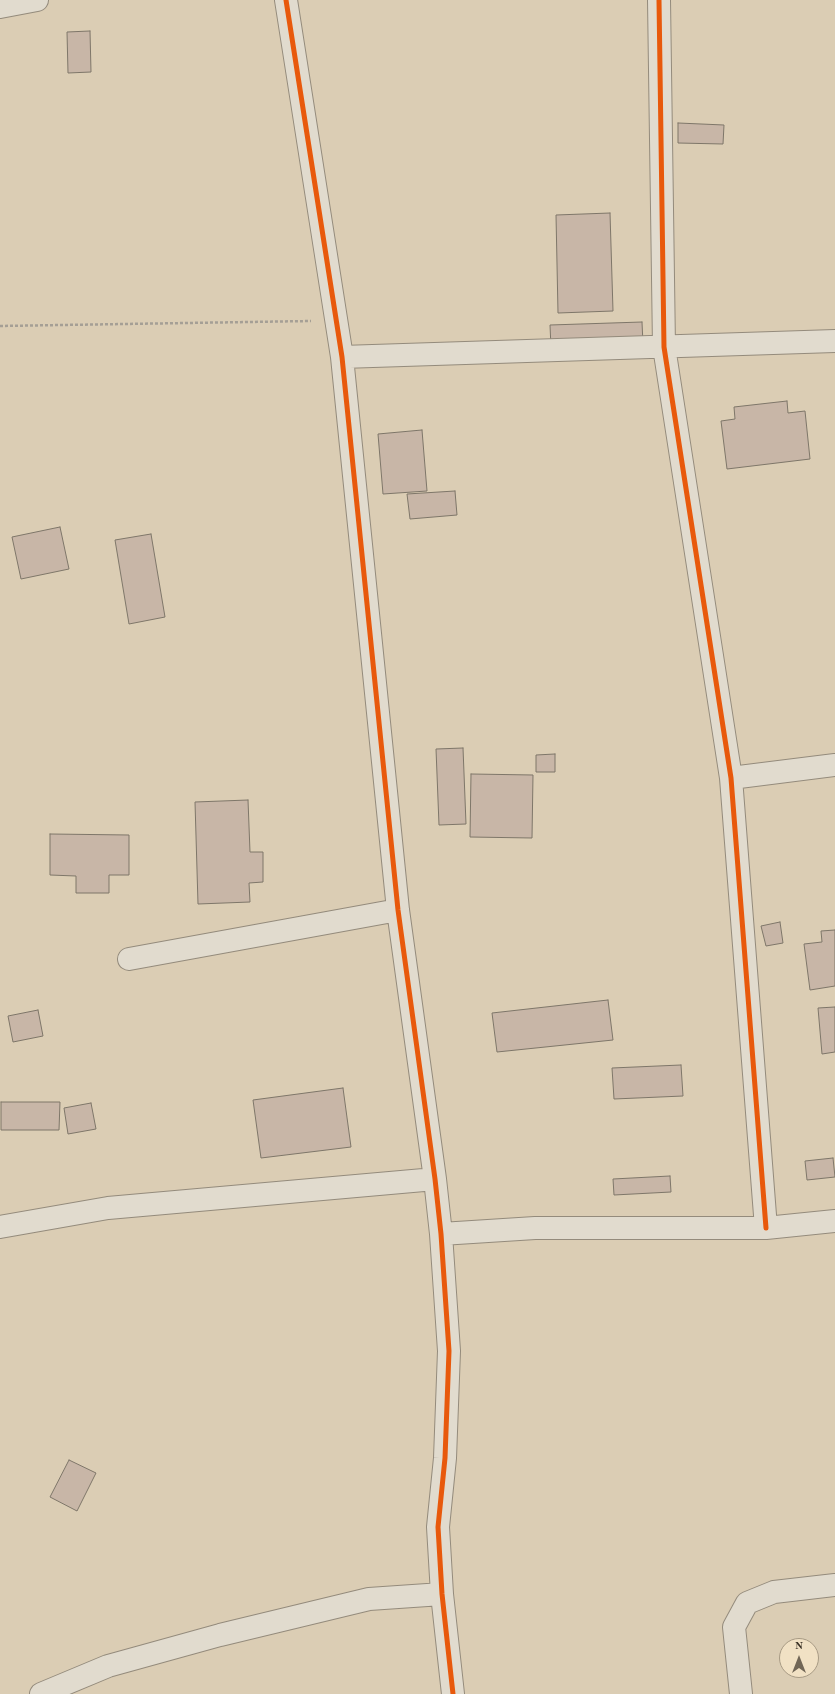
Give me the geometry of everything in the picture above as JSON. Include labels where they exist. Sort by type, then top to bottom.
[{"type":"street","points":[[0,7],[37,0]]},
{"type":"street","points":[[286,0],[342,356],[398,910],[435,1179],[449,1351],[446,1458],[438,1527],[442,1594],[453,1694]]},
{"type":"street","points":[[659,0],[664,347],[731,778],[766,1228]]},
{"type":"street","points":[[342,356],[835,341]]},
{"type":"street","points":[[731,778],[835,765]]},
{"type":"street","points":[[129,959],[398,910]]},
{"type":"street","points":[[0,1227],[108,1208],[435,1179]]},
{"type":"street","points":[[440,1234],[535,1228],[766,1228],[835,1221]]},
{"type":"street","points":[[742,1694],[734,1627],[747,1604],[774,1592],[835,1585]]},
{"type":"street","points":[[41,1694],[108,1666],[220,1635],[369,1600],[442,1594]]},
{"type":"path","points":[[0,326],[336,320]]},
{"type":"building","points":[[90,31],[91,72],[68,73],[67,32]]},
{"type":"building","points":[[678,123],[724,125],[723,144],[678,143]]},
{"type":"building","points":[[610,213],[613,311],[558,313],[556,215]]},
{"type":"building","points":[[642,322],[643,344],[551,348],[550,325]]},
{"type":"building","points":[[787,401],[788,413],[805,411],[810,459],[727,469],[721,421],[735,419],[734,407]]},
{"type":"building","points":[[422,430],[427,491],[383,494],[378,434]]},
{"type":"building","points":[[455,491],[457,515],[410,519],[407,494]]},
{"type":"building","points":[[60,527],[69,569],[21,579],[12,537]]},
{"type":"building","points":[[151,534],[165,617],[129,624],[115,540]]},
{"type":"building","points":[[463,748],[466,824],[439,825],[436,749]]},
{"type":"building","points":[[555,754],[555,772],[536,772],[536,755]]},
{"type":"building","points":[[471,774],[533,775],[532,838],[470,837]]},
{"type":"building","points":[[248,800],[250,852],[263,852],[263,882],[249,883],[250,902],[198,904],[195,802]]},
{"type":"building","points":[[50,834],[129,835],[129,875],[109,875],[109,893],[76,893],[76,876],[50,875]]},
{"type":"building","points":[[780,922],[783,943],[766,946],[761,926]]},
{"type":"building","points":[[835,930],[835,986],[810,990],[804,944],[822,942],[821,931]]},
{"type":"building","points":[[608,1000],[613,1040],[497,1052],[492,1013]]},
{"type":"building","points":[[835,1007],[835,1052],[822,1054],[818,1008]]},
{"type":"building","points":[[38,1010],[43,1036],[13,1042],[8,1016]]},
{"type":"building","points":[[681,1065],[683,1096],[614,1099],[612,1068]]},
{"type":"building","points":[[343,1088],[351,1147],[261,1158],[253,1100]]},
{"type":"building","points":[[1,1102],[60,1102],[59,1130],[1,1130]]},
{"type":"building","points":[[91,1103],[96,1129],[68,1134],[64,1108]]},
{"type":"building","points":[[833,1158],[835,1177],[807,1180],[805,1161]]},
{"type":"building","points":[[670,1176],[671,1192],[614,1195],[613,1179]]},
{"type":"building","points":[[69,1460],[96,1473],[77,1511],[50,1497]]},
{"type":"cycle path","points":[[286,0],[342,357],[398,910],[435,1179],[441,1234],[449,1351],[445,1458],[438,1527],[442,1594],[453,1694]]},
{"type":"cycle path","points":[[659,0],[664,347],[731,778],[766,1228]]}]
